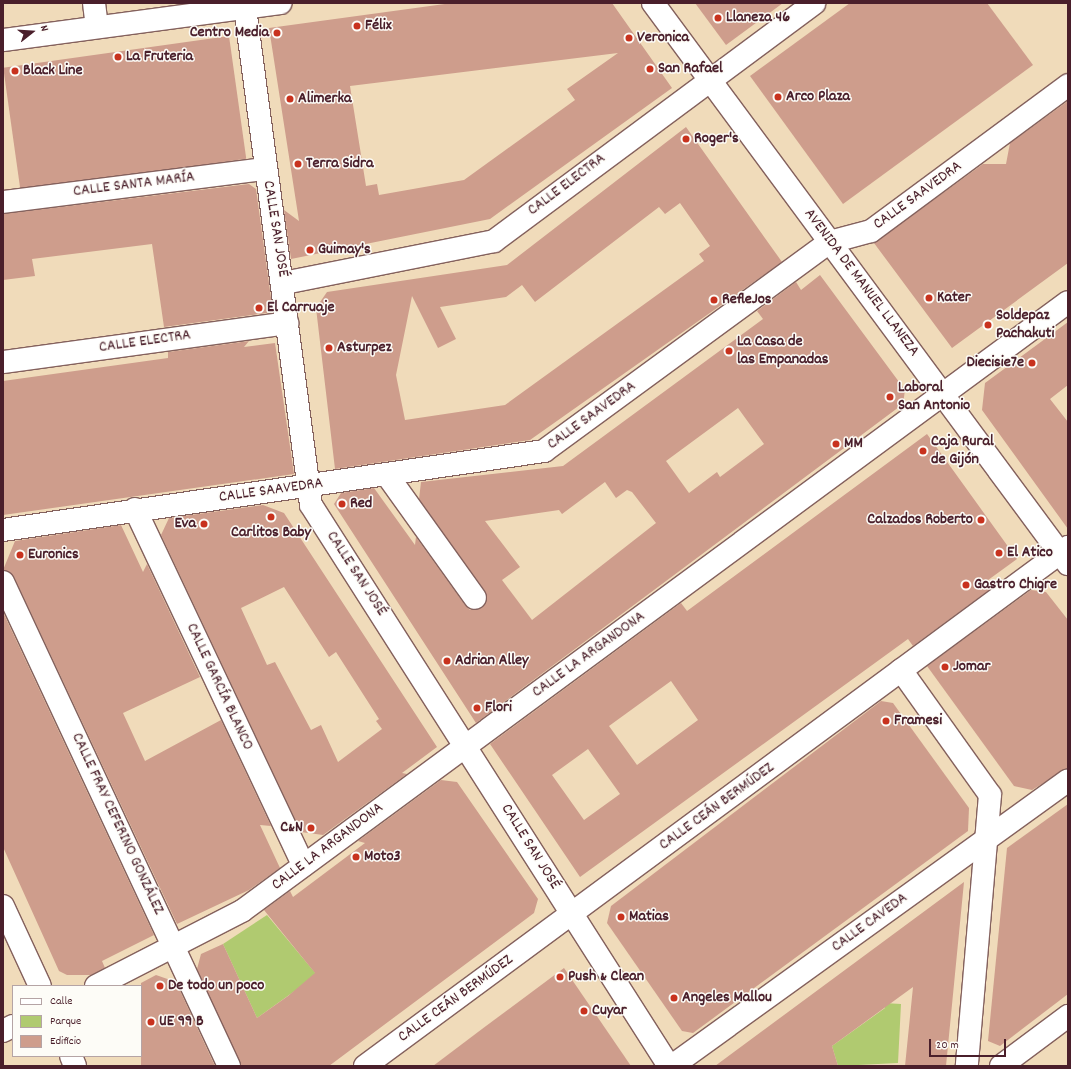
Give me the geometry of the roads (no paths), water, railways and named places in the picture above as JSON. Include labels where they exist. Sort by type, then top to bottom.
[{"type":"street","points":[[94,3],[97,27]]},
{"type":"street","points":[[3,40],[281,3]]},
{"type":"street","name":"AVENIDA DE MANUEL LLANEZA","points":[[653,3],[830,242],[1066,555]]},
{"type":"street","name":"CALLE ELECTRA","points":[[284,283],[494,240],[708,78],[814,3]]},
{"type":"street","name":"CALLE SAN JOSÉ","points":[[245,8],[266,169],[284,283],[312,505],[669,1066]]},
{"type":"street","name":"CALLE SAAVEDRA","points":[[3,530],[135,509],[309,486],[544,451],[830,242],[871,231],[1068,85]]},
{"type":"street","name":"CALLE SANTA MARÍA","points":[[3,202],[266,169]]},
{"type":"street","name":"CALLE LA ARGANDONA","points":[[98,985],[176,948],[242,911],[1068,302]]},
{"type":"street","name":"CALLE ELECTRA","points":[[3,362],[288,323]]},
{"type":"street","points":[[386,475],[475,598]]},
{"type":"street","name":"CALLE GARCÍA BLANCO","points":[[135,509],[303,865]]},
{"type":"street","name":"CALLE CEÁN BERMÚDEZ","points":[[365,1066],[902,670],[1066,555]]},
{"type":"street","name":"CALLE FRAY CEFERINO GONZÁLEZ","points":[[3,582],[176,948],[229,1066]]},
{"type":"street","points":[[902,670],[990,795],[967,1066]]},
{"type":"street","name":"CALLE CAVEDA","points":[[672,1066],[1068,780]]},
{"type":"street","points":[[3,906],[40,985]]},
{"type":"street","points":[[1001,1066],[1068,1016]]},
{"type":"street","points":[[3,1031],[12,1026]]},
{"type":"place","name":"Llaneza 46","points":[[718,18]]},
{"type":"place","name":"Félix","points":[[357,26]]},
{"type":"place","name":"Centro Media","points":[[277,33]]},
{"type":"place","name":"Veronica","points":[[629,38]]},
{"type":"place","name":"La Fruteria","points":[[118,57]]},
{"type":"place","name":"San Rafael","points":[[650,69]]},
{"type":"place","name":"Black Line","points":[[15,71]]},
{"type":"place","name":"Arco Plaza","points":[[778,97]]},
{"type":"place","name":"Alimerka","points":[[290,99]]},
{"type":"place","name":"Roger's","points":[[686,139]]},
{"type":"place","name":"Terra Sidra","points":[[298,164]]},
{"type":"place","name":"Guimay's","points":[[310,250]]},
{"type":"place","name":"Kater","points":[[929,298]]},
{"type":"place","name":"RefleJos","points":[[714,300]]},
{"type":"place","name":"El Carruaje","points":[[259,308]]},
{"type":"place","name":"Soldepaz Pachakuti","points":[[988,325]]},
{"type":"place","name":"Asturpez","points":[[329,348]]},
{"type":"place","name":"La Casa de las Empanadas","points":[[729,351]]},
{"type":"place","name":"Diecisie7e","points":[[1032,363]]},
{"type":"place","name":"Laboral San Antonio","points":[[890,397]]},
{"type":"place","name":"MM","points":[[836,444]]},
{"type":"place","name":"Caja Rural de Gijón","points":[[923,451]]},
{"type":"place","name":"Red","points":[[342,504]]},
{"type":"place","name":"Carlitos Baby","points":[[271,517]]},
{"type":"place","name":"Calzados Roberto","points":[[981,520]]},
{"type":"place","name":"Eva","points":[[204,524]]},
{"type":"place","name":"El Atico","points":[[999,553]]},
{"type":"place","name":"Euronics","points":[[20,555]]},
{"type":"place","name":"Gastro Chigre","points":[[966,585]]},
{"type":"place","name":"Adrian Alley","points":[[447,661]]},
{"type":"place","name":"Jomar","points":[[945,667]]},
{"type":"place","name":"Flori","points":[[477,708]]},
{"type":"place","name":"Framesi","points":[[886,721]]},
{"type":"place","name":"C&N","points":[[311,828]]},
{"type":"place","name":"Moto3","points":[[356,857]]},
{"type":"place","name":"Matias","points":[[621,917]]},
{"type":"place","name":"Push & Clean","points":[[560,977]]},
{"type":"place","name":"De todo un poco","points":[[160,986]]},
{"type":"place","name":"Angeles Mallou","points":[[674,998]]},
{"type":"place","name":"Cuyar","points":[[584,1011]]},
{"type":"place","name":"UE 99 B","points":[[151,1022]]}]
